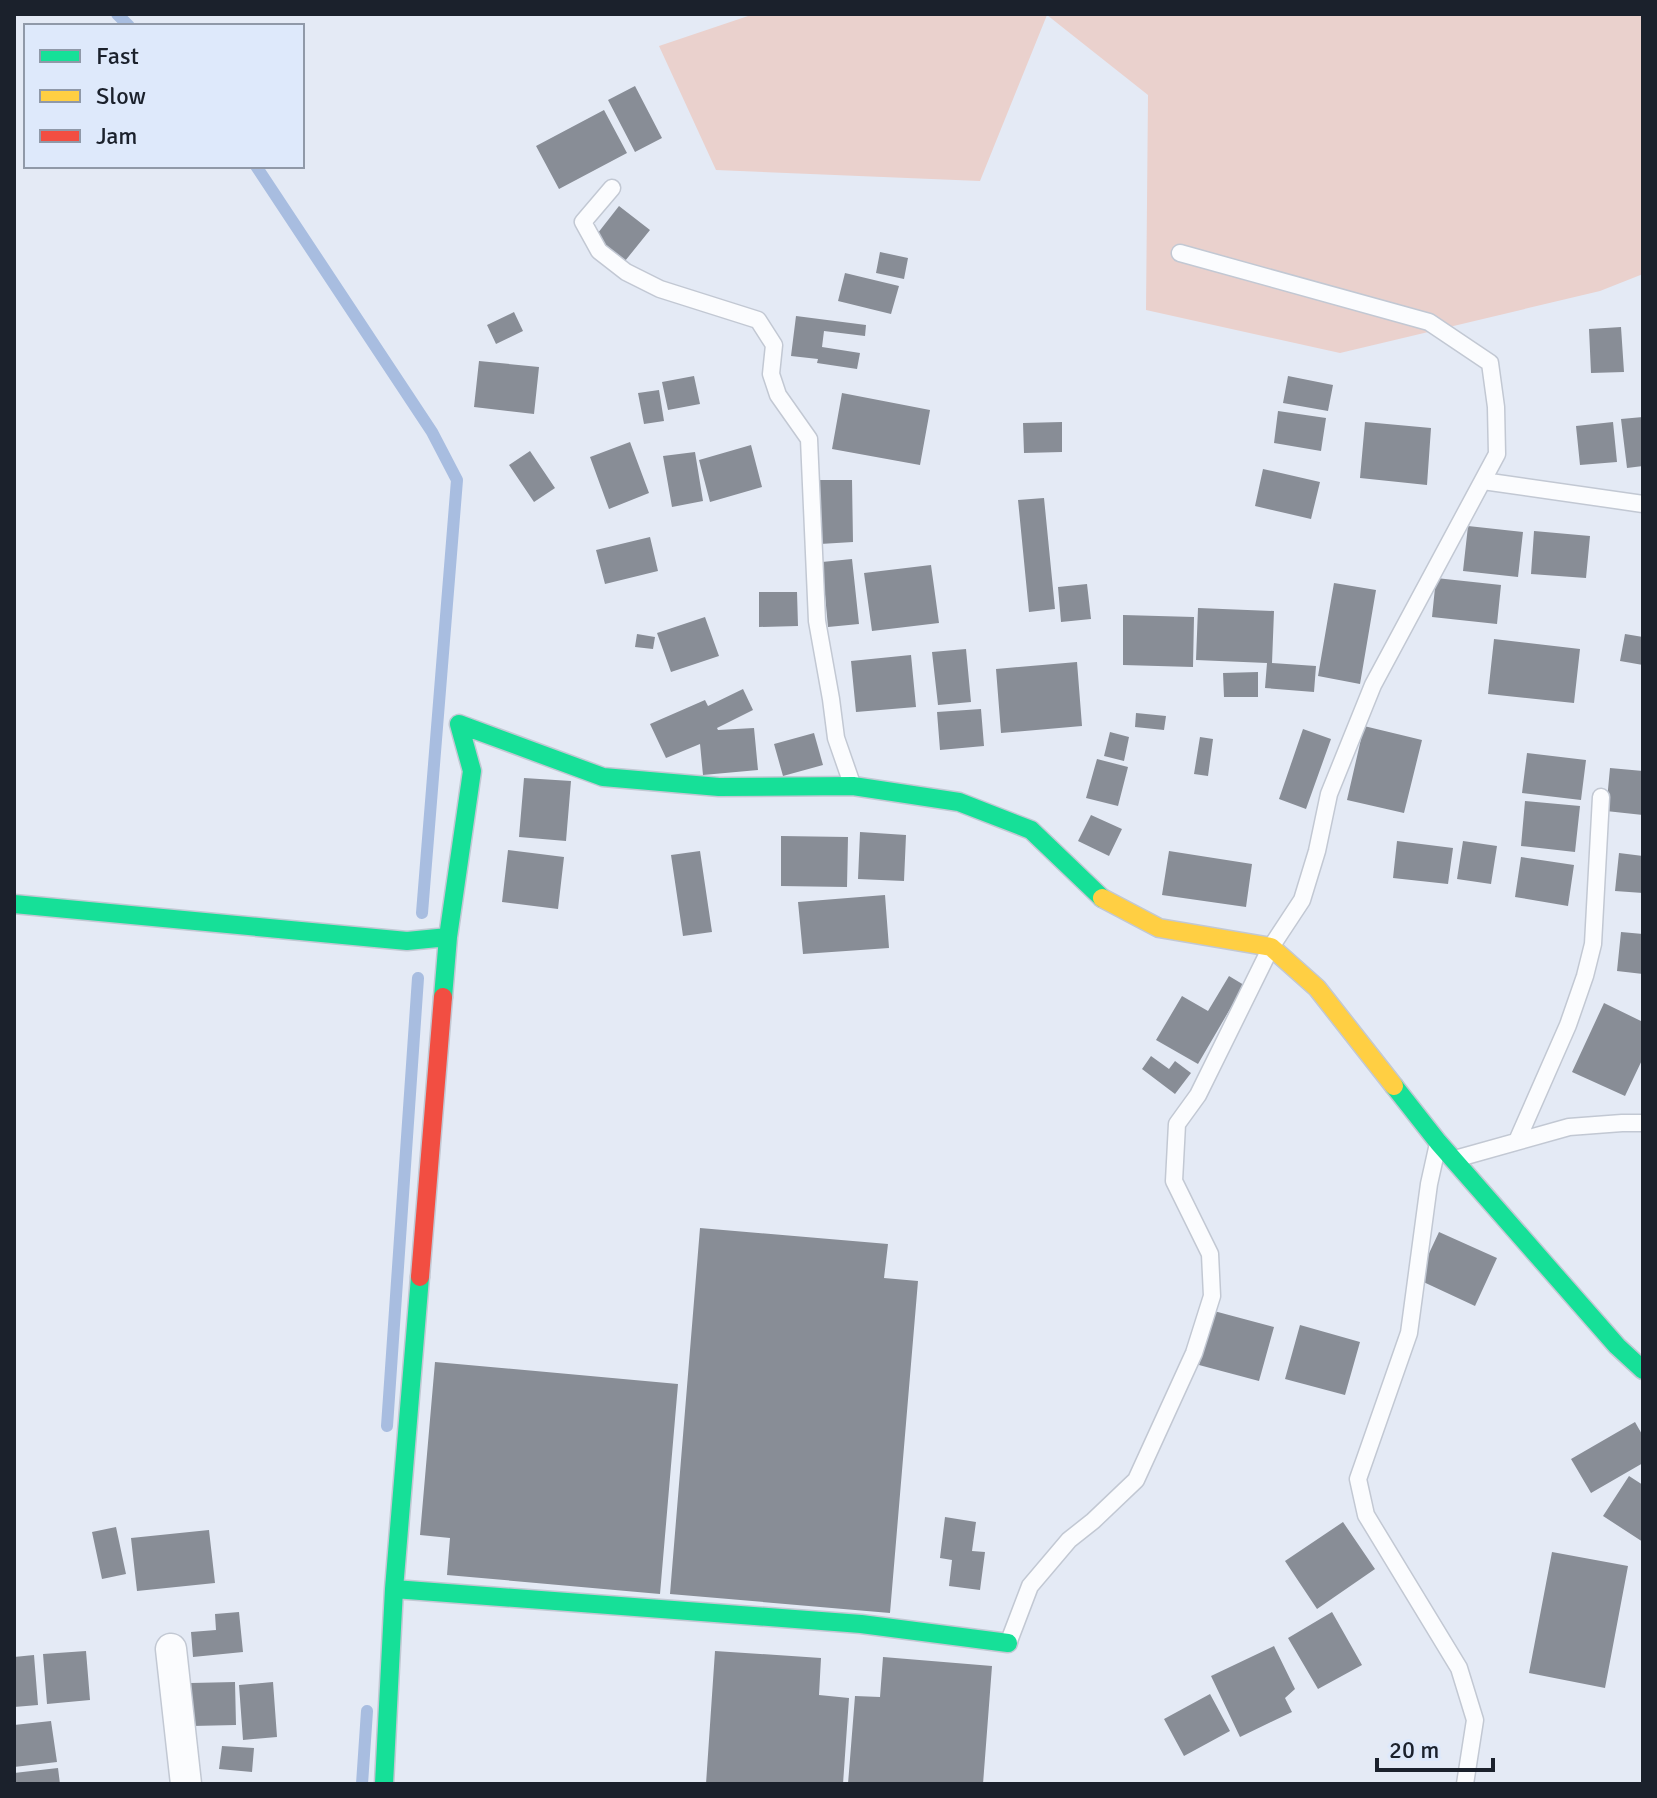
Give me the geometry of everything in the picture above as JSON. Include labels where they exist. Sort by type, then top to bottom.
[{"type":"street","points":[[384,1784],[394,1589],[448,937],[472,771],[459,724],[603,777],[719,787],[853,786],[959,802],[1031,830],[1104,900],[1159,928],[1271,947],[1317,988],[1438,1142],[1617,1346],[1643,1370]]},
{"type":"street","points":[[14,904],[407,941],[448,937]]},
{"type":"street","points":[[394,1589],[861,1624],[1008,1643]]},
{"type":"street","points":[[171,1649],[186,1784]]},
{"type":"lane","points":[[612,188],[583,222],[599,251],[626,272],[660,289],[758,320],[774,345],[771,374],[778,395],[809,439],[817,621],[836,738],[853,786]]},
{"type":"lane","points":[[1008,1643],[1030,1586],[1069,1540],[1136,1480],[1194,1353],[1212,1296],[1210,1254],[1174,1181],[1177,1124],[1198,1095],[1271,947],[1302,900],[1317,851],[1329,794],[1373,685],[1497,454],[1496,407],[1490,363],[1429,322],[1180,253]]},
{"type":"lane","points":[[1483,481],[1643,504]]},
{"type":"lane","points":[[1517,1141],[1568,1025],[1593,944],[1601,797]]},
{"type":"lane","points":[[1454,1159],[1569,1127],[1643,1123]]},
{"type":"lane","points":[[1438,1142],[1429,1184],[1409,1333],[1358,1479],[1366,1515],[1459,1668],[1475,1720],[1465,1784]]},
{"type":"shaded area","points":[[754,14],[1643,14],[1643,274],[1600,291],[1340,353],[1146,310],[1148,95],[1047,15],[980,181],[716,170],[659,46]]},
{"type":"building","points":[[635,86],[662,138],[635,152],[608,100]]},
{"type":"building","points":[[604,110],[627,153],[559,189],[536,146]]},
{"type":"building","points":[[619,206],[650,230],[625,261],[594,238]]},
{"type":"building","points":[[880,252],[908,258],[904,279],[876,273]]},
{"type":"building","points":[[845,273],[899,286],[891,314],[838,301]]},
{"type":"building","points":[[514,312],[523,331],[496,344],[487,325]]},
{"type":"building","points":[[796,316],[866,325],[865,336],[824,331],[822,347],[860,353],[857,369],[791,356]]},
{"type":"building","points":[[1621,327],[1624,372],[1591,373],[1589,329]]},
{"type":"building","points":[[479,361],[539,367],[534,414],[474,407]]},
{"type":"building","points":[[694,376],[700,404],[668,410],[662,382]]},
{"type":"building","points":[[1288,376],[1333,385],[1328,411],[1283,403]]},
{"type":"building","points":[[659,390],[664,421],[644,424],[638,393]]},
{"type":"building","points":[[842,393],[930,410],[920,465],[832,449]]},
{"type":"building","points":[[1278,411],[1326,418],[1321,451],[1274,443]]},
{"type":"building","points":[[1643,417],[1643,466],[1627,468],[1621,419]]},
{"type":"building","points":[[1062,422],[1062,452],[1024,453],[1023,423]]},
{"type":"building","points":[[1365,422],[1431,428],[1427,485],[1360,478]]},
{"type":"building","points":[[1613,422],[1617,462],[1580,465],[1576,426]]},
{"type":"building","points":[[630,442],[649,493],[609,509],[590,457]]},
{"type":"building","points":[[751,445],[762,487],[710,502],[699,460]]},
{"type":"building","points":[[530,451],[555,488],[534,502],[509,465]]},
{"type":"building","points":[[695,452],[703,501],[672,507],[663,456]]},
{"type":"building","points":[[1263,469],[1320,482],[1311,519],[1255,506]]},
{"type":"building","points":[[818,480],[852,480],[853,542],[820,544]]},
{"type":"building","points":[[1044,498],[1055,609],[1029,612],[1018,500]]},
{"type":"building","points":[[1468,526],[1523,532],[1518,577],[1463,571]]},
{"type":"building","points":[[1534,531],[1590,536],[1586,578],[1531,574]]},
{"type":"building","points":[[650,537],[658,571],[605,584],[596,550]]},
{"type":"building","points":[[852,559],[859,624],[828,627],[822,562]]},
{"type":"building","points":[[931,565],[939,623],[872,631],[864,573]]},
{"type":"building","points":[[1436,578],[1501,585],[1497,624],[1432,617]]},
{"type":"building","points":[[1334,583],[1376,590],[1360,684],[1318,676]]},
{"type":"building","points":[[1087,584],[1091,619],[1061,622],[1058,587]]},
{"type":"building","points":[[759,592],[797,592],[798,626],[759,627]]},
{"type":"building","points":[[1198,608],[1274,611],[1272,663],[1316,666],[1314,692],[1265,688],[1267,663],[1196,660]]},
{"type":"building","points":[[1123,615],[1194,617],[1193,667],[1123,665]]},
{"type":"building","points":[[705,617],[719,656],[671,672],[657,633]]},
{"type":"building","points":[[637,634],[655,637],[653,649],[635,647]]},
{"type":"building","points":[[1625,634],[1643,637],[1643,665],[1620,661]]},
{"type":"building","points":[[1494,639],[1580,649],[1574,703],[1488,694]]},
{"type":"building","points":[[966,649],[971,702],[938,705],[932,652]]},
{"type":"building","points":[[911,655],[916,707],[856,712],[851,661]]},
{"type":"building","points":[[1077,662],[1082,726],[1001,733],[996,669]]},
{"type":"building","points":[[1258,672],[1258,697],[1224,697],[1223,673]]},
{"type":"building","points":[[743,689],[753,710],[717,728],[754,728],[758,770],[703,775],[700,744],[666,758],[650,724],[705,700],[708,706]]},
{"type":"building","points":[[981,709],[984,746],[940,750],[937,712]]},
{"type":"building","points":[[1136,713],[1166,716],[1164,730],[1135,727]]},
{"type":"building","points":[[1364,726],[1422,740],[1404,813],[1347,800]]},
{"type":"building","points":[[1303,729],[1331,739],[1306,809],[1279,799]]},
{"type":"building","points":[[1110,732],[1129,737],[1124,761],[1104,756]]},
{"type":"building","points":[[814,733],[823,765],[783,776],[774,744]]},
{"type":"building","points":[[1200,737],[1213,739],[1208,776],[1194,774]]},
{"type":"building","points":[[1527,753],[1586,760],[1581,800],[1522,793]]},
{"type":"building","points":[[1097,759],[1128,767],[1118,806],[1086,798]]},
{"type":"building","points":[[1610,768],[1643,771],[1643,815],[1606,811]]},
{"type":"building","points":[[524,778],[571,781],[566,841],[519,837]]},
{"type":"building","points":[[1525,801],[1580,806],[1575,852],[1521,846]]},
{"type":"building","points":[[1091,815],[1122,829],[1109,856],[1078,841]]},
{"type":"building","points":[[860,832],[906,835],[904,881],[858,879]]},
{"type":"building","points":[[781,836],[848,837],[847,887],[781,886]]},
{"type":"building","points":[[1397,841],[1453,848],[1448,884],[1393,878]]},
{"type":"building","points":[[1463,841],[1497,846],[1491,884],[1457,879]]},
{"type":"building","points":[[508,850],[564,857],[558,909],[502,902]]},
{"type":"building","points":[[700,851],[712,932],[683,936],[671,855]]},
{"type":"building","points":[[1169,851],[1252,864],[1246,907],[1162,895]]},
{"type":"building","points":[[1619,853],[1643,856],[1643,893],[1615,891]]},
{"type":"building","points":[[1521,857],[1574,865],[1568,906],[1515,897]]},
{"type":"building","points":[[885,895],[889,948],[803,954],[798,902]]},
{"type":"building","points":[[1621,932],[1643,934],[1643,974],[1617,971]]},
{"type":"building","points":[[1229,976],[1244,985],[1198,1064],[1156,1040],[1182,996],[1208,1011]]},
{"type":"building","points":[[1604,1003],[1643,1022],[1643,1058],[1625,1096],[1572,1072]]},
{"type":"building","points":[[1151,1056],[1169,1069],[1175,1061],[1191,1073],[1175,1094],[1142,1069]]},
{"type":"building","points":[[700,1228],[888,1244],[884,1278],[918,1281],[890,1613],[670,1594]]},
{"type":"building","points":[[1439,1232],[1497,1258],[1475,1306],[1417,1279]]},
{"type":"building","points":[[1214,1311],[1274,1327],[1259,1381],[1199,1365]]},
{"type":"building","points":[[1300,1325],[1360,1342],[1345,1395],[1285,1379]]},
{"type":"building","points":[[435,1362],[678,1384],[660,1594],[447,1575],[450,1538],[420,1535]]},
{"type":"building","points":[[1635,1422],[1643,1436],[1643,1463],[1591,1493],[1571,1459]]},
{"type":"building","points":[[1629,1476],[1643,1485],[1643,1542],[1603,1516]]},
{"type":"building","points":[[945,1517],[976,1522],[972,1551],[985,1552],[980,1590],[949,1586],[952,1560],[940,1558]]},
{"type":"building","points":[[1343,1522],[1375,1569],[1317,1609],[1285,1561]]},
{"type":"building","points":[[116,1527],[126,1574],[102,1579],[92,1532]]},
{"type":"building","points":[[209,1530],[215,1583],[137,1591],[131,1538]]},
{"type":"building","points":[[1552,1552],[1628,1566],[1605,1688],[1529,1673]]},
{"type":"building","points":[[239,1612],[243,1652],[193,1657],[191,1632],[216,1630],[215,1614]]},
{"type":"building","points":[[1332,1612],[1362,1665],[1318,1689],[1288,1638]]},
{"type":"building","points":[[1274,1646],[1295,1689],[1285,1698],[1292,1712],[1240,1737],[1211,1676]]},
{"type":"building","points":[[86,1651],[90,1700],[47,1704],[43,1654]]},
{"type":"building","points":[[715,1651],[821,1658],[819,1695],[849,1698],[843,1784],[706,1784]]},
{"type":"building","points":[[34,1655],[38,1705],[14,1707],[14,1657]]},
{"type":"building","points":[[883,1657],[992,1666],[983,1784],[848,1784],[855,1696],[880,1697]]},
{"type":"building","points":[[235,1682],[236,1725],[192,1726],[191,1683]]},
{"type":"building","points":[[273,1682],[277,1737],[243,1740],[239,1685]]},
{"type":"building","points":[[1210,1694],[1230,1731],[1184,1756],[1164,1719]]},
{"type":"building","points":[[51,1721],[57,1762],[14,1767],[14,1725]]},
{"type":"building","points":[[222,1746],[254,1748],[252,1772],[219,1769]]},
{"type":"building","points":[[58,1768],[60,1784],[14,1784],[14,1773]]},
{"type":"waterway","points":[[117,14],[127,24]]},
{"type":"waterway","points":[[257,168],[432,432],[457,480],[422,913]]},
{"type":"waterway","points":[[387,1426],[418,978]]},
{"type":"waterway","points":[[362,1784],[367,1711]]},
{"type":"traffic: fast","points":[[443,997],[448,937],[472,771],[459,724],[603,777],[719,787],[853,786],[959,802],[1031,830],[1102,898]]},
{"type":"traffic: fast","points":[[14,904],[407,941],[448,937]]},
{"type":"traffic: fast","points":[[1394,1086],[1438,1142],[1617,1346],[1643,1370]]},
{"type":"traffic: fast","points":[[384,1784],[394,1589],[420,1277]]},
{"type":"traffic: fast","points":[[394,1589],[861,1624],[1008,1643]]},
{"type":"traffic: slow","points":[[1102,898],[1159,928],[1271,947],[1317,988],[1394,1086]]},
{"type":"traffic: jam","points":[[420,1277],[443,997]]}]
